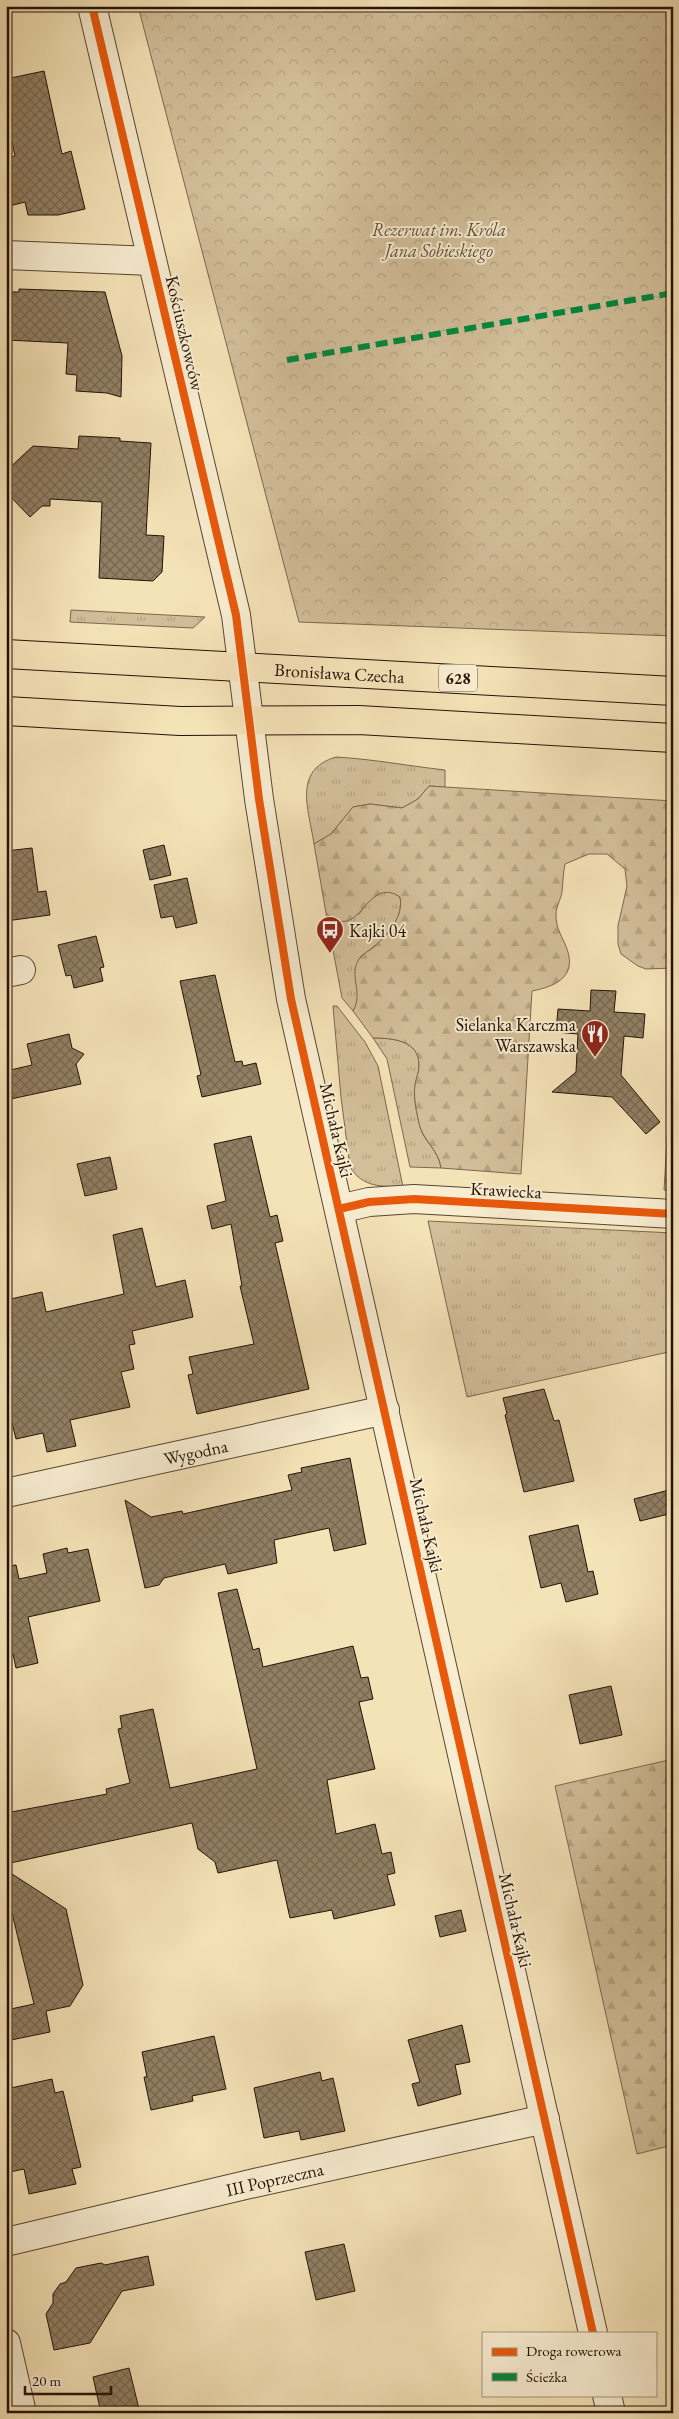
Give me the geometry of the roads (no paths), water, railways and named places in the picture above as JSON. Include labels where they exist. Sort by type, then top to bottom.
[{"type":"main road","name":"Bronisława Czecha","points":[[6,654],[673,691]]},
{"type":"main road","points":[[6,711],[180,721],[359,720],[673,738]]},
{"type":"street","name":"Kościuszkowców","points":[[92,6],[236,614],[249,721]]},
{"type":"street","points":[[6,254],[152,262]]},
{"type":"street","name":"Michała Kajki","points":[[249,721],[292,999],[593,2332]]},
{"type":"street","name":"Krawiecka","points":[[339,1209],[369,1202],[414,1199],[673,1214]]},
{"type":"street","name":"Wygodna","points":[[6,1493],[386,1410]]},
{"type":"street","name":"III Poprzeczna","points":[[6,2242],[250,2184],[545,2119]]},
{"type":"street","points":[[6,2343],[22,2413]]},
{"type":"street","points":[[607,2396],[611,2413]]},
{"type":"place","name":"Kajki 04","points":[[330,954]]},
{"type":"place","name":"Sielanka Karczma Warszawska","points":[[595,1058]]},
{"type":"park label","name":"Rezerwat im. Króla Jana Sobieskiego","points":[[439,239]]}]
